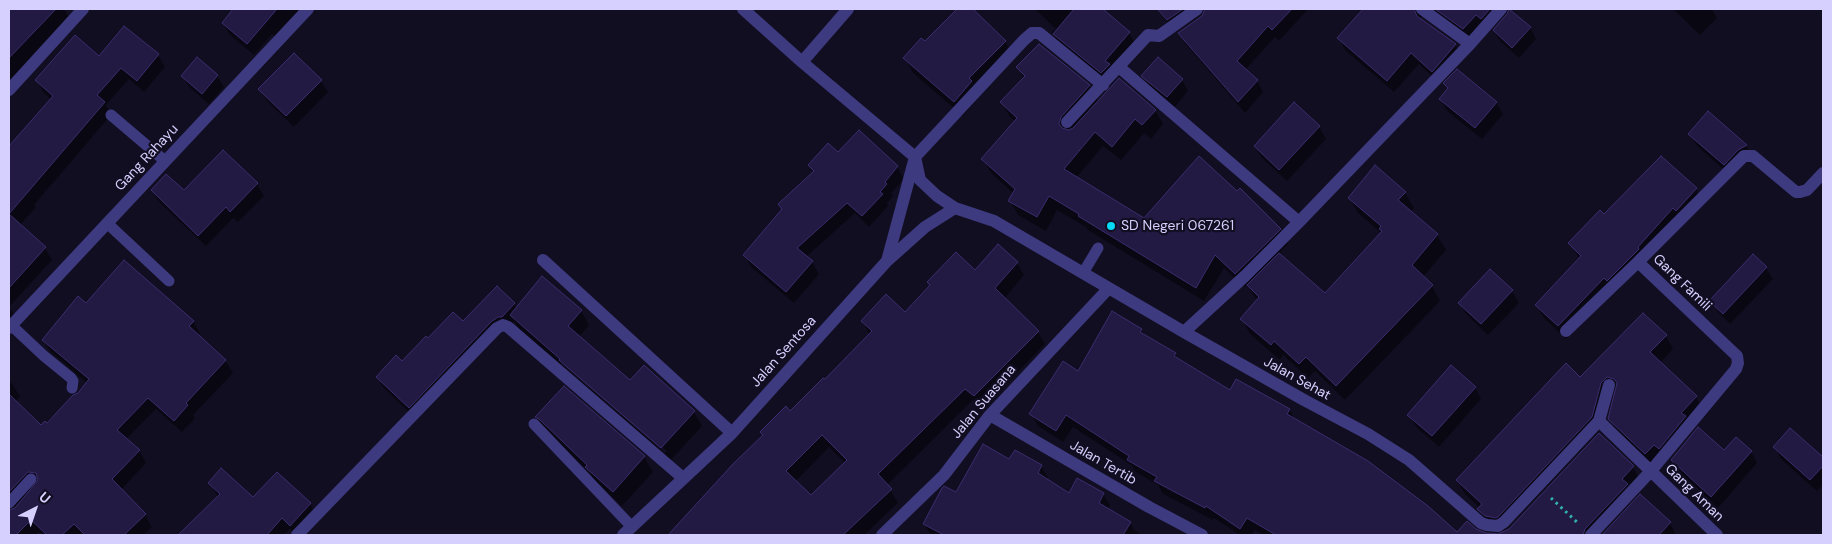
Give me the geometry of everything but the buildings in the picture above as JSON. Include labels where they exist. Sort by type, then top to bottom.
[{"type":"street","points":[[9,90],[84,9]]},
{"type":"street","name":"Gang Rahayu","points":[[10,327],[308,9]]},
{"type":"street","points":[[743,9],[914,157],[1032,33],[1046,36],[1102,86]]},
{"type":"street","points":[[802,62],[848,9]]},
{"type":"street","points":[[1067,122],[1148,35],[1159,36],[1197,9]]},
{"type":"street","points":[[1422,9],[1470,44]]},
{"type":"street","points":[[1184,332],[1245,276],[1299,222],[1470,44],[1501,9]]},
{"type":"street","points":[[1119,67],[1299,222]]},
{"type":"street","name":"Gang Famili","points":[[1591,535],[1650,472],[1736,369],[1738,363],[1737,356],[1638,262],[1744,156],[1753,156],[1796,192],[1807,190],[1823,172]]},
{"type":"street","name":"Jalan Sehat","points":[[914,157],[920,180],[937,196],[956,208],[994,222],[1184,332],[1368,434],[1409,460],[1480,523],[1493,526],[1504,522],[1599,420]]},
{"type":"street","name":"Jalan Sentosa","points":[[628,531],[682,478],[732,433],[887,261],[914,157]]},
{"type":"street","points":[[887,261],[925,227],[956,208]]},
{"type":"street","points":[[543,260],[732,433]]},
{"type":"street","points":[[1566,331],[1638,262]]},
{"type":"street","name":"Jalan Suasana","points":[[882,535],[944,475],[990,415],[1108,288]]},
{"type":"street","points":[[297,535],[497,328],[503,325],[508,326],[682,478]]},
{"type":"street","points":[[1609,385],[1599,420],[1650,472]]},
{"type":"street","name":"Jalan Tertib","points":[[990,415],[1202,535]]},
{"type":"street","name":"Gang Aman","points":[[1650,472],[1717,535]]},
{"type":"lane","points":[[111,115],[165,161]]},
{"type":"lane","points":[[107,223],[169,281]]},
{"type":"lane","points":[[1084,273],[1098,248]]},
{"type":"lane","points":[[10,327],[70,378],[73,381],[72,388]]},
{"type":"lane","points":[[534,424],[628,531]]},
{"type":"lane","points":[[9,503],[31,479]]},
{"type":"path","points":[[1538,485],[1591,535]]},
{"type":"place","name":"SD Negeri 067261","points":[[1111,226]]}]
